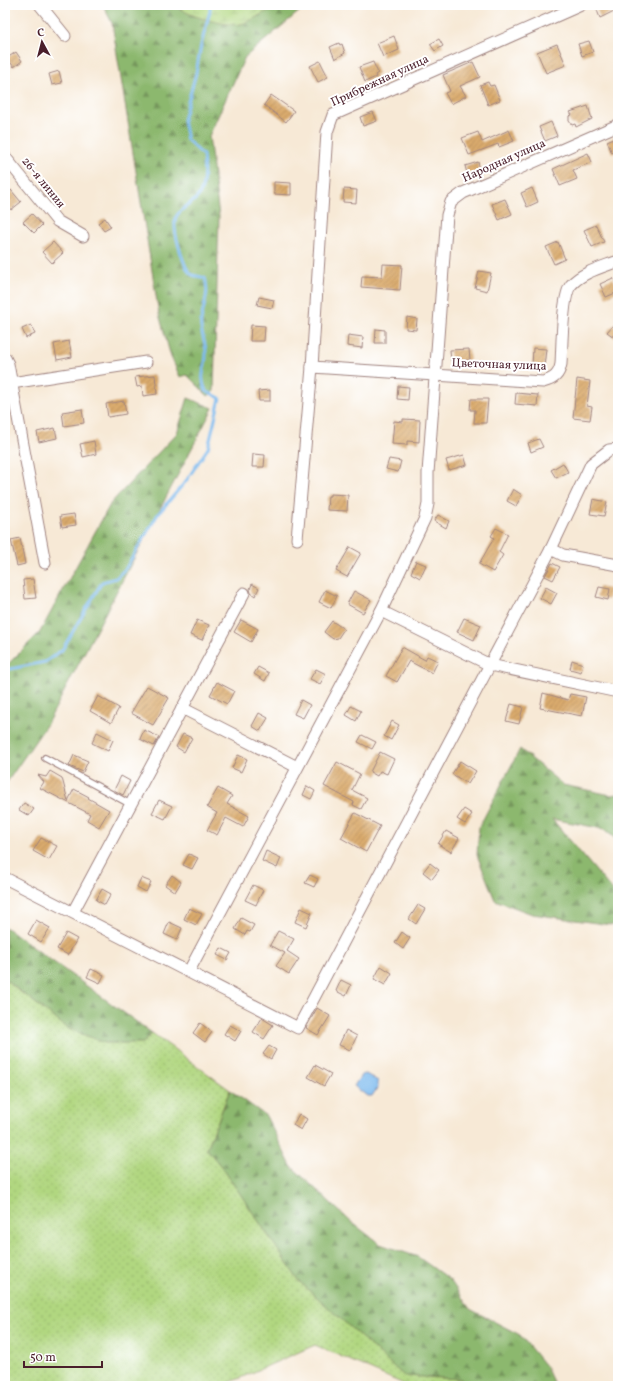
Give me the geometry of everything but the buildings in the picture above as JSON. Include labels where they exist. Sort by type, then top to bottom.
[{"type":"street","points":[[40,5],[65,36]]},
{"type":"street","name":"Прибрежная улица","points":[[297,539],[312,367],[328,132],[333,115],[581,5]]},
{"type":"street","name":"Народная улица","points":[[189,971],[381,611],[425,518],[428,504],[428,473],[447,215],[451,202],[463,193],[618,125]]},
{"type":"street","name":"26-я линия","points":[[5,157],[57,221],[82,236]]},
{"type":"street","name":"Цветочная улица","points":[[436,375],[543,382],[552,380],[559,372],[561,364],[566,298],[571,286],[582,277],[618,261]]},
{"type":"street","points":[[5,358],[8,384],[45,563]]},
{"type":"street","points":[[8,384],[146,362]]},
{"type":"street","points":[[312,367],[436,375]]},
{"type":"street","points":[[5,878],[298,1028],[551,549],[591,464],[609,450],[618,449]]},
{"type":"street","points":[[551,549],[563,555],[618,565]]},
{"type":"street","points":[[73,912],[244,593]]},
{"type":"street","points":[[381,611],[490,665],[618,692]]},
{"type":"street","points":[[182,708],[297,768]]},
{"type":"lane","points":[[45,758],[130,804]]},
{"type":"green space","points":[[103,5],[177,5],[179,9],[241,24],[268,10],[282,6],[298,5],[301,10],[245,57],[209,136],[219,216],[214,391],[208,396],[187,375],[180,377],[171,357],[159,314],[112,23]]},
{"type":"green space","points":[[177,5],[281,5],[241,24],[227,24],[197,17],[181,9]]},
{"type":"green space","points":[[188,398],[213,408],[47,724],[5,785],[5,667],[40,632],[111,503],[177,433]]},
{"type":"green space","points":[[520,749],[563,785],[611,795],[618,794],[618,841],[604,829],[552,819],[618,897],[618,926],[532,914],[495,900],[477,855],[479,827]]},
{"type":"green space","points":[[5,927],[152,1033],[143,1043],[105,1043],[67,1028],[5,979]]},
{"type":"green space","points":[[5,979],[23,994],[143,1043],[152,1033],[230,1090],[207,1149],[404,1375],[461,1379],[466,1386],[408,1386],[315,1345],[222,1386],[5,1386]]},
{"type":"green space","points":[[230,1090],[266,1116],[291,1166],[350,1221],[380,1244],[418,1257],[450,1280],[470,1309],[520,1335],[546,1367],[555,1386],[466,1386],[461,1379],[404,1376],[299,1281],[224,1170],[207,1149]]},
{"type":"water","points":[[366,1074],[378,1081],[378,1087],[372,1096],[367,1096],[354,1086],[361,1075]]},
{"type":"waterway","points":[[5,670],[45,662],[62,650],[102,582],[116,578],[126,568],[158,514],[186,481],[208,448],[220,398],[206,391],[203,380],[206,352],[201,325],[207,289],[205,278],[191,274],[185,264],[179,247],[175,222],[178,213],[199,195],[203,183],[203,155],[187,140],[183,120],[196,73],[201,45],[210,11],[210,5]]}]
